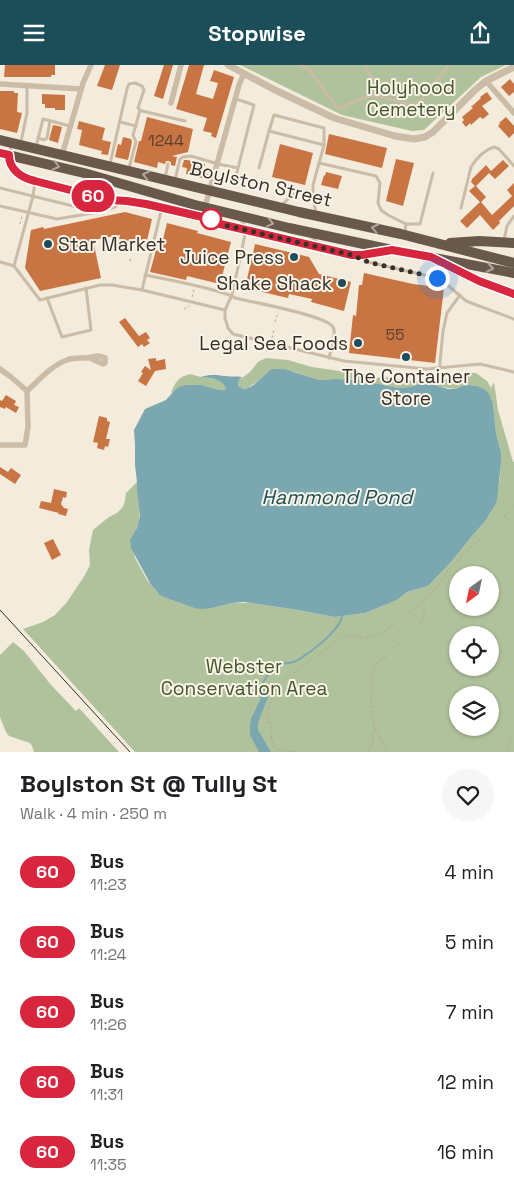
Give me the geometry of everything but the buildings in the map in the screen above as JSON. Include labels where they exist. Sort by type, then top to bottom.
[{"type":"highway","name":"Boylston Street","points":[[0,140],[16,144],[37,144],[62,155],[110,167],[404,235],[514,263]]},
{"type":"highway","name":"Boylston Street","points":[[4,154],[84,173],[301,231],[514,273]]},
{"type":"highway","points":[[439,244],[479,241],[509,243]]},
{"type":"highway","points":[[431,257],[479,281],[514,293]]},
{"type":"street","points":[[62,155],[81,89],[91,65]]},
{"type":"street","points":[[171,103],[181,65]]},
{"type":"street","points":[[228,65],[334,118],[395,136],[414,139],[425,137],[433,132],[486,81],[514,67]]},
{"type":"street","points":[[206,207],[239,84],[244,73]]},
{"type":"street","points":[[486,81],[514,113]]},
{"type":"street","points":[[0,84],[81,89]]},
{"type":"street","points":[[27,391],[47,373],[67,359],[90,358]]},
{"type":"street","points":[[0,369],[27,391],[28,427],[25,445],[0,445]]},
{"type":"lane","points":[[299,65],[309,67],[338,109]]},
{"type":"lane","points":[[365,65],[381,97]]},
{"type":"lane","points":[[334,118],[338,109],[370,96],[404,103],[418,103],[448,65]]},
{"type":"lane","points":[[110,167],[129,84],[134,83],[142,86],[144,90],[138,108],[140,110],[133,135],[136,142],[128,171]]},
{"type":"lane","points":[[27,85],[27,113],[16,144],[4,154],[10,164],[24,178],[109,200],[162,207],[211,219],[216,223],[352,255],[368,262],[437,278],[470,303],[514,319]]},
{"type":"lane","points":[[234,184],[254,105],[235,99]]},
{"type":"lane","points":[[140,110],[185,121]]},
{"type":"lane","points":[[259,168],[274,115],[324,128],[324,145],[313,185],[316,216]]},
{"type":"lane","points":[[37,144],[43,119],[70,127]]},
{"type":"lane","points":[[37,144],[46,139],[50,121]]},
{"type":"lane","points":[[120,122],[136,126]]},
{"type":"lane","points":[[269,131],[324,145]]},
{"type":"lane","points":[[461,208],[471,167],[487,150],[494,147],[499,149],[514,166]]},
{"type":"lane","points":[[170,181],[180,159],[187,156],[238,168]]},
{"type":"lane","points":[[319,163],[376,176],[380,183],[378,203],[381,211],[406,223],[420,224],[433,173]]},
{"type":"lane","points":[[168,165],[170,181]]},
{"type":"lane","points":[[14,266],[33,196],[35,181]]},
{"type":"lane","points":[[0,188],[99,212]]},
{"type":"lane","points":[[279,207],[293,194],[306,191],[313,198]]},
{"type":"lane","points":[[0,206],[56,219],[99,212],[116,207],[118,201]]},
{"type":"lane","points":[[142,290],[162,207]]},
{"type":"lane","points":[[232,214],[240,220],[246,230],[232,295],[225,310],[228,328],[233,334],[329,358],[427,369],[480,364],[514,373]]},
{"type":"lane","points":[[509,243],[507,226],[514,216]]},
{"type":"lane","points":[[404,235],[406,223]]},
{"type":"lane","points":[[301,231],[312,237],[318,247]]},
{"type":"lane","points":[[352,255],[392,250]]},
{"type":"lane","points":[[0,262],[14,266],[40,300],[106,284],[142,290],[225,310]]},
{"type":"lane","points":[[146,275],[232,295],[235,299],[279,308],[328,322],[334,332],[329,358]]},
{"type":"lane","points":[[47,299],[62,337],[91,330],[86,288]]},
{"type":"lane","points":[[440,367],[445,320],[460,295]]},
{"type":"path","points":[[20,225],[22,215]]},
{"type":"path","points":[[137,250],[146,252]]},
{"type":"path","points":[[130,261],[131,256]]},
{"type":"path","points":[[192,298],[194,288]]},
{"type":"path","points":[[184,309],[190,305]]},
{"type":"path","points":[[276,322],[278,311]]},
{"type":"path","points":[[271,340],[274,329]]},
{"type":"path","points":[[296,752],[282,751],[276,747],[272,741],[272,728],[267,719],[269,707],[283,681],[343,637],[353,634],[368,638],[385,631],[424,601],[434,591],[454,563],[513,507]]},
{"type":"path","points":[[369,752],[373,742],[374,726],[371,696],[372,672],[378,662],[410,636],[417,627],[424,617],[424,601]]},
{"type":"path","points":[[374,726],[387,752]]},
{"type":"path","points":[[506,752],[514,734]]},
{"type":"green space","name":"Holyhood Cemetery","points":[[240,65],[506,65],[481,77],[424,130],[412,131],[342,115]]},
{"type":"green space","name":"Webster Conservation Area","points":[[266,358],[288,360],[312,367],[354,373],[373,378],[389,377],[412,381],[434,381],[476,373],[487,381],[491,388],[494,382],[498,410],[514,462],[514,752],[135,752],[23,629],[43,622],[55,615],[67,602],[90,565],[89,550],[93,530],[123,507],[126,493],[137,482],[139,523],[132,537],[135,558],[155,590],[166,598],[194,608],[212,608],[232,603],[250,603],[335,617],[365,613],[397,600],[407,592],[428,586],[486,520],[495,505],[500,477],[501,453],[496,433],[493,404],[486,390],[469,385],[456,389],[418,384],[411,387],[398,388],[360,380],[320,380],[278,369],[267,372],[248,388],[240,388],[238,386],[239,380],[250,372],[258,362]]},
{"type":"green space","points":[[191,374],[220,381],[225,385],[226,389],[215,389],[202,385],[186,385],[171,393],[178,380],[183,376]]},
{"type":"green space","points":[[13,642],[24,651],[51,685],[76,711],[79,708],[119,752],[34,752],[30,743],[9,736],[0,717],[0,655]]},
{"type":"water","name":"Hammond Pond","points":[[272,369],[284,369],[320,380],[360,380],[398,388],[430,384],[448,389],[456,389],[469,385],[486,390],[489,394],[493,404],[496,433],[501,453],[497,500],[486,520],[428,586],[407,592],[397,600],[365,613],[335,617],[244,602],[212,608],[194,608],[160,595],[151,585],[131,548],[130,540],[137,528],[140,516],[134,430],[145,409],[166,400],[179,387],[186,385],[202,385],[215,389],[226,389],[220,381],[201,377],[207,375],[242,377],[239,380],[238,386],[247,388]]},
{"type":"water","points":[[263,682],[268,697],[258,723],[258,730],[271,752],[259,752],[250,735],[251,719],[260,700]]},
{"type":"waterway","points":[[263,683],[268,675],[277,667],[296,661],[317,647],[330,635],[342,617]]},
{"type":"tram line","points":[[0,610],[130,752]]},
{"type":"bus line","name":"60","points":[[0,153],[9,155],[10,164],[24,178],[109,200],[162,207],[211,219],[216,223],[352,255],[392,250],[431,257],[479,281],[514,294]]},
{"type":"place","name":"Star Market","points":[[48,244]]},
{"type":"place","name":"Juice Press","points":[[294,257]]},
{"type":"place","name":"Shake Shack","points":[[342,283]]},
{"type":"place","name":"Legal Sea Foods","points":[[358,343]]},
{"type":"place","name":"The Container Store","points":[[406,357]]},
{"type":"route","points":[[211,219],[216,223],[352,255],[368,262],[437,278]]}]
